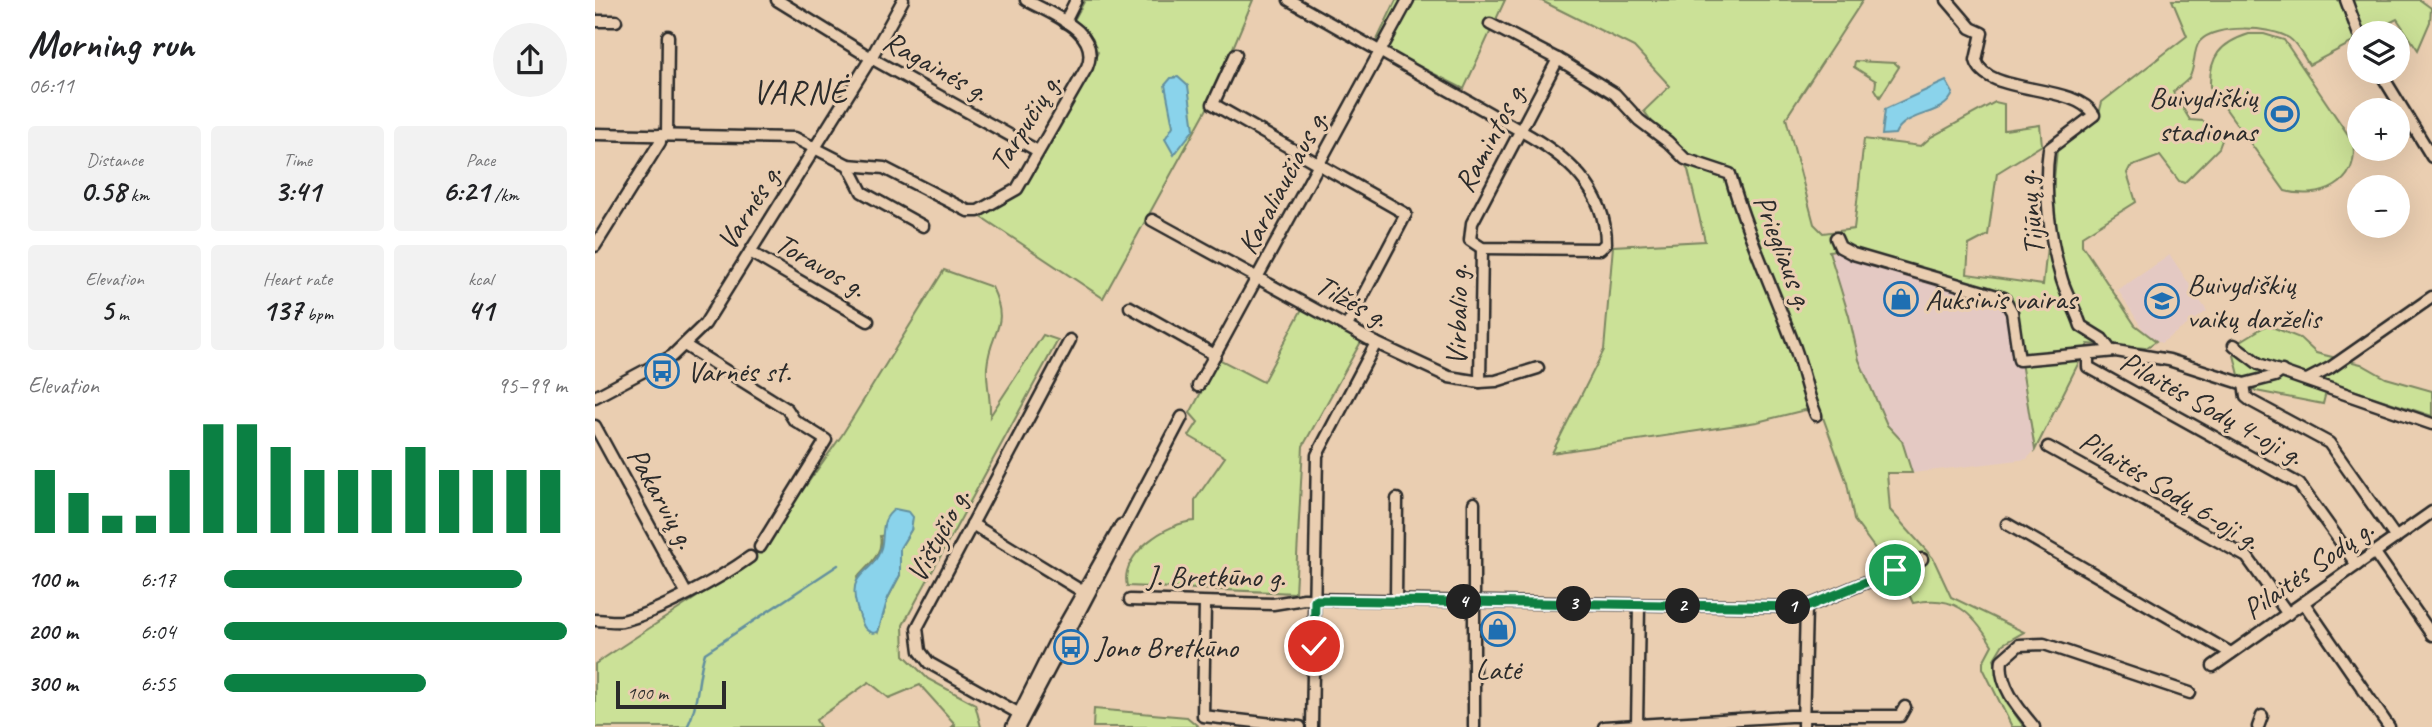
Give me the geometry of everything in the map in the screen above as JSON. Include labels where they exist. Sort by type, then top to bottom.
[{"type":"street","name":"Ragainės g.","points":[[777,0],[871,58],[1038,151]]},
{"type":"street","name":"Varnės g.","points":[[595,397],[659,365],[686,346],[705,324],[871,58],[903,0]]},
{"type":"street","name":"Tarpučių g.","points":[[848,165],[884,167],[958,208],[978,211],[1017,189],[1090,62],[1090,51],[1084,36],[1026,0]]},
{"type":"street","points":[[1065,22],[1076,0]]},
{"type":"street","points":[[1289,0],[1553,149],[1580,175],[1598,204],[1606,230],[1604,247],[1600,249],[1482,248]]},
{"type":"street","name":"Karaliaučiaus g.","points":[[1198,386],[1408,0]]},
{"type":"street","name":"Tijūnų g.","points":[[1947,0],[1971,28],[1982,33],[1976,60],[1983,71],[2005,82],[2077,102],[2090,108],[2094,115],[2049,149],[2048,202],[2063,281],[2081,326],[2102,339],[2111,351]]},
{"type":"street","points":[[2347,0],[2354,21]]},
{"type":"street","points":[[595,21],[616,21]]},
{"type":"street","points":[[1490,24],[1558,59]]},
{"type":"street","points":[[595,246],[664,135],[668,36]]},
{"type":"street","points":[[1236,54],[1213,104],[1319,167],[1406,214],[1346,326]]},
{"type":"street","name":"Priegliaus g.","points":[[1558,59],[1615,94],[1639,120],[1685,159],[1730,174],[1750,239],[1796,350],[1804,385],[1817,415]]},
{"type":"street","name":"Ramintos g.","points":[[1482,248],[1470,240],[1472,223],[1558,59]]},
{"type":"street","points":[[2387,84],[2432,157]]},
{"type":"street","points":[[595,134],[782,136],[815,148],[848,165],[862,192],[923,226]]},
{"type":"street","name":"Tilžės g.","points":[[1152,220],[1376,343],[1449,377],[1480,382],[1511,378],[1538,368]]},
{"type":"street","points":[[1836,238],[1840,247],[1853,254],[2004,298],[2012,312],[2019,360],[2111,351],[2169,360],[2243,384],[2275,376],[2282,371]]},
{"type":"street","name":"Virbalio g.","points":[[1480,382],[1482,248]]},
{"type":"street","name":"Toravos g.","points":[[750,252],[868,321]]},
{"type":"street","points":[[2307,380],[2330,368],[2432,296]]},
{"type":"street","points":[[1130,307],[1215,355]]},
{"type":"street","name":"Vištyčio g.","points":[[1019,713],[929,663],[917,644],[920,621],[1069,340]]},
{"type":"street","points":[[1313,727],[1318,451],[1376,343]]},
{"type":"street","points":[[2234,345],[2248,358],[2432,424]]},
{"type":"street","points":[[686,346],[787,409],[794,420],[826,440],[759,547]]},
{"type":"street","name":"Pilaitės Sodų 4-oji g.","points":[[2088,354],[2088,367],[2298,484],[2357,565]]},
{"type":"street","points":[[2243,384],[2246,397],[2251,401],[2329,443],[2396,538]]},
{"type":"street","points":[[1019,727],[1114,536],[1132,510],[1182,417]]},
{"type":"street","name":"Pakarvių g.","points":[[595,426],[686,593]]},
{"type":"street","name":"Pilaitės Sodų 6-oji g.","points":[[2048,447],[2247,557],[2288,614]]},
{"type":"street","points":[[1396,601],[1397,499]]},
{"type":"street","points":[[1473,503],[1474,727]]},
{"type":"street","name":"Pilaitės Sodų g.","points":[[2213,666],[2432,512]]},
{"type":"street","points":[[972,524],[1085,593]]},
{"type":"street","points":[[2007,524],[2231,653]]},
{"type":"street","points":[[2375,553],[2432,635]]},
{"type":"street","points":[[595,620],[621,621],[686,593],[750,557]]},
{"type":"street","name":"J. Bretkūno g.","points":[[1130,600],[1205,604],[1315,600],[1806,607],[1922,559]]},
{"type":"street","points":[[1012,727],[1085,593]]},
{"type":"street","points":[[2304,603],[2389,727]]},
{"type":"street","points":[[1205,604],[1202,713],[1207,719],[1300,727]]},
{"type":"street","points":[[1637,725],[1639,606]]},
{"type":"street","points":[[1803,722],[1806,607]]},
{"type":"street","points":[[2034,727],[2005,685],[2001,668],[2003,660],[2018,645],[2045,644],[2190,693]]},
{"type":"street","points":[[1604,727],[1803,722],[1901,716],[1905,707]]},
{"type":"street","points":[[2259,727],[2262,716]]},
{"type":"shaded area","points":[[1829,251],[1959,290],[2011,299],[2035,450],[2027,459],[1912,473],[1902,441],[1887,425],[1859,360],[1849,315]]},
{"type":"shaded area","name":"Buivydiškių vaikų darželis","points":[[2170,255],[2207,311],[2161,343],[2147,336],[2118,290]]},
{"type":"green space","points":[[1085,0],[1253,0],[1209,105],[1103,298],[977,214],[1021,190],[1098,52],[1073,22]]},
{"type":"green space","points":[[1396,0],[1505,0],[1464,89],[1375,44]]},
{"type":"green space","points":[[1540,0],[1863,0],[1786,118],[1814,224],[1823,233],[1854,229],[1864,139],[1921,146],[1931,137],[1995,102],[2004,104],[2004,130],[2040,125],[2042,145],[1997,173],[1988,235],[1969,245],[1967,274],[2043,285],[2057,150],[2098,118],[2102,102],[2187,36],[2172,0],[2420,0],[2431,8],[2430,22],[2418,50],[2410,38],[2410,21],[2397,19],[2347,21],[2347,45],[2309,65],[2289,38],[2270,31],[2230,29],[2207,35],[2200,41],[2189,78],[2173,92],[2190,120],[2203,121],[2222,140],[2219,148],[2184,183],[2179,181],[2160,156],[2130,167],[2127,173],[2136,202],[2082,236],[2082,245],[2135,325],[2156,341],[2146,348],[2088,344],[2035,450],[2011,299],[1847,248],[1829,251],[1859,360],[1887,425],[1902,441],[1912,473],[1887,473],[1890,510],[1933,558],[1951,597],[2024,632],[2003,644],[1994,659],[2006,702],[2024,727],[2012,727],[1983,668],[1983,662],[1992,645],[1977,623],[1951,604],[1940,601],[1913,603],[1886,546],[1876,550],[1854,520],[1847,483],[1821,412],[1805,410],[1757,422],[1552,453],[1604,350],[1613,246],[1705,241],[1688,170],[1644,111],[1670,86],[1634,47]]},
{"type":"green space","name":"Buivydiškių stadionas","points":[[2249,34],[2264,34],[2284,40],[2347,133],[2347,161],[2353,161],[2344,179],[2335,186],[2311,193],[2285,191],[2210,87],[2214,59],[2224,47]]},
{"type":"green space","points":[[1855,61],[1895,63],[1899,67],[1880,97],[1875,89],[1876,81],[1854,67]]},
{"type":"green space","points":[[944,270],[992,287],[997,301],[1000,321],[987,367],[990,416],[1043,335],[1058,340],[903,625],[904,655],[928,679],[975,704],[981,727],[952,727],[955,724],[920,685],[889,698],[869,682],[816,720],[820,727],[595,727],[595,664],[741,568],[762,547],[842,435]],"holes":[[[911,530],[900,548],[900,575],[888,598],[878,632],[857,578],[877,554],[880,536]]]},
{"type":"green space","points":[[1303,307],[1362,340],[1303,446],[1295,593],[1127,586],[1130,562],[1148,542],[1172,527],[1195,521],[1195,500],[1225,457],[1189,436],[1198,422],[1190,413],[1219,359],[1263,382]]},
{"type":"green space","points":[[2267,325],[2300,338],[2316,353],[2361,364],[2386,378],[2432,391],[2432,416],[2338,385],[2326,392],[2323,404],[2256,391],[2240,379],[2234,355],[2241,341]]},
{"type":"green space","points":[[1094,709],[1187,717],[1199,727],[1093,727]]},
{"type":"water","points":[[1178,77],[1188,86],[1194,129],[1174,155],[1165,139],[1173,126],[1165,85],[1171,78]]},
{"type":"water","points":[[1946,81],[1953,93],[1949,101],[1908,121],[1900,126],[1895,134],[1882,135],[1885,109]]},
{"type":"water","points":[[895,509],[909,512],[913,517],[911,530],[900,548],[900,575],[888,598],[878,632],[873,633],[863,625],[854,590],[860,576],[877,558],[885,522]]},
{"type":"waterway","points":[[687,727],[694,710],[705,653],[838,565]]},
{"type":"place","name":"Buivydiškių stadionas","points":[[2282,114]]},
{"type":"place","name":"Auksinis vairas","points":[[1901,299]]},
{"type":"place","name":"Buivydiškių vaikų darželis","points":[[2162,301]]},
{"type":"place","name":"Varnės st.","points":[[662,371]]},
{"type":"place","name":"Latė","points":[[1498,629]]},
{"type":"place","name":"Jono Bretkūno","points":[[1071,647]]},
{"type":"district","name":"VARNĖ","points":[[801,91]]},
{"type":"route","points":[[1314,646],[1315,600],[1806,607],[1895,570]]}]
